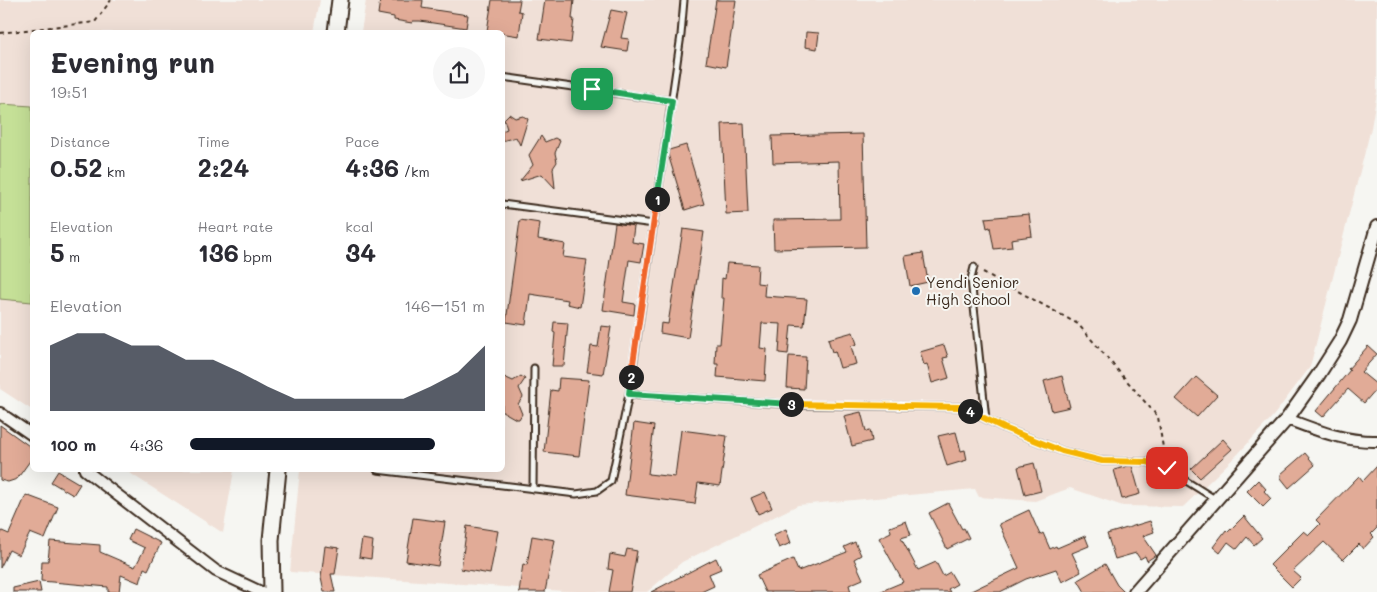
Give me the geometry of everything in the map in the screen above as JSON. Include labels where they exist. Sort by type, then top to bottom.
[{"type":"main road","points":[[336,30],[340,0]]},
{"type":"main road","points":[[272,592],[271,540],[278,472]]},
{"type":"street","points":[[1135,592],[1287,419],[1340,342],[1350,320],[1375,245],[1377,227]]},
{"type":"street","points":[[0,412],[30,434]]},
{"type":"street","points":[[1287,419],[1325,434],[1366,442],[1377,441]]},
{"type":"street","points":[[87,472],[216,571],[261,592]]},
{"type":"lane","points":[[393,472],[576,494],[597,491],[611,481],[629,394],[672,101],[684,0]]},
{"type":"lane","points":[[505,77],[672,101]]},
{"type":"lane","points":[[505,204],[654,224]]},
{"type":"lane","points":[[974,267],[971,279],[986,419]]},
{"type":"lane","points":[[533,489],[534,368]]},
{"type":"lane","points":[[629,394],[801,405],[960,407],[1062,451],[1102,461],[1147,462],[1167,468],[1215,499]]},
{"type":"path","points":[[0,33],[96,22],[111,0]]},
{"type":"path","points":[[974,267],[1078,324],[1158,418],[1167,468]]},
{"type":"shaded area","points":[[0,0],[320,0],[314,30],[30,30],[30,409],[0,389]]},
{"type":"shaded area","name":"Yendi Senior High School","points":[[366,0],[1377,0],[1377,92],[1371,128],[1310,367],[1274,415],[1238,454],[1183,507],[1123,506],[1070,488],[1035,501],[979,497],[975,489],[798,505],[682,562],[647,592],[578,592],[290,572],[300,472],[505,472],[505,30],[361,30]]},
{"type":"shaded area","points":[[128,472],[234,472],[223,533]]},
{"type":"green space","points":[[0,104],[30,106],[30,302],[0,299]]},
{"type":"building","points":[[380,0],[423,0],[422,8],[468,15],[466,28],[420,21],[413,21],[412,23],[394,20],[394,17],[378,14]]},
{"type":"building","points":[[492,0],[520,0],[518,11],[522,12],[519,36],[505,34],[505,30],[487,30]]},
{"type":"building","points":[[545,0],[574,0],[571,43],[539,39]]},
{"type":"building","points":[[716,0],[736,0],[726,67],[706,63]]},
{"type":"building","points":[[611,10],[627,13],[621,38],[629,39],[627,51],[601,47]]},
{"type":"building","points":[[806,32],[819,33],[817,49],[805,47]]},
{"type":"building","points":[[509,114],[515,118],[523,116],[528,119],[520,145],[516,137],[505,140],[505,130],[507,129],[505,118]]},
{"type":"building","points":[[744,123],[748,213],[726,214],[722,124]]},
{"type":"building","points":[[863,134],[866,247],[774,249],[773,220],[840,219],[839,161],[773,163],[772,136]]},
{"type":"building","points":[[541,136],[545,142],[555,138],[560,141],[555,153],[557,162],[553,168],[555,188],[542,174],[520,181],[533,165],[529,155]]},
{"type":"building","points":[[686,145],[704,204],[685,210],[668,154],[669,150]]},
{"type":"building","points":[[1029,214],[1032,236],[1011,239],[1012,247],[994,249],[990,227],[987,228],[985,218]]},
{"type":"building","points":[[520,220],[540,223],[538,239],[565,244],[563,257],[587,260],[580,307],[567,304],[568,300],[530,294],[526,325],[506,322]]},
{"type":"building","points":[[615,223],[634,226],[632,242],[644,244],[641,262],[629,260],[623,302],[635,304],[634,315],[603,310]]},
{"type":"building","points":[[683,229],[704,232],[688,338],[660,333],[661,323],[668,324]]},
{"type":"building","points":[[923,253],[928,282],[910,286],[905,256]]},
{"type":"building","points":[[727,263],[758,265],[757,283],[765,284],[764,296],[807,299],[804,326],[791,325],[788,354],[779,353],[781,324],[762,323],[760,348],[767,349],[765,381],[717,377],[718,364],[715,364],[716,344],[720,344],[724,298],[721,298],[722,278],[725,279]]},
{"type":"building","points":[[554,322],[568,323],[564,366],[552,366]]},
{"type":"building","points":[[601,326],[611,327],[603,374],[587,372],[591,346],[598,347]]},
{"type":"building","points":[[853,332],[857,344],[851,346],[856,364],[840,368],[835,351],[832,352],[828,339]]},
{"type":"building","points":[[944,345],[948,357],[943,358],[949,378],[932,383],[927,364],[924,365],[920,352]]},
{"type":"building","points":[[1368,346],[1377,354],[1361,372],[1377,385],[1377,388],[1364,403],[1348,389],[1323,417],[1316,411]]},
{"type":"building","points":[[789,356],[806,357],[804,389],[787,388]]},
{"type":"building","points":[[521,376],[525,379],[519,388],[523,397],[518,404],[522,414],[519,419],[505,413],[505,377],[513,381]]},
{"type":"building","points":[[1062,376],[1070,407],[1052,411],[1044,381]]},
{"type":"building","points":[[1196,377],[1217,395],[1197,417],[1176,399]]},
{"type":"building","points":[[559,378],[589,380],[579,456],[544,452],[551,390],[558,391]]},
{"type":"building","points":[[861,412],[866,431],[870,430],[872,441],[852,446],[844,416]]},
{"type":"building","points":[[634,423],[654,426],[648,474],[675,477],[681,430],[727,436],[720,486],[698,483],[695,504],[625,495]]},
{"type":"building","points":[[0,425],[30,447],[30,461],[17,479],[8,482],[0,480]]},
{"type":"building","points":[[956,432],[961,451],[965,450],[967,460],[947,466],[938,436]]},
{"type":"building","points":[[1223,439],[1232,449],[1200,478],[1191,469]]},
{"type":"building","points":[[1305,453],[1315,465],[1289,488],[1281,478],[1281,474]]},
{"type":"building","points":[[1034,463],[1041,491],[1025,495],[1018,467]]},
{"type":"building","points":[[1132,466],[1140,494],[1122,499],[1114,470]]},
{"type":"building","points":[[1377,466],[1377,528],[1371,534],[1374,537],[1363,549],[1359,544],[1343,560],[1324,542],[1293,571],[1301,578],[1292,587],[1270,565],[1304,531],[1309,535],[1320,524],[1316,520],[1359,476],[1363,481]]},
{"type":"building","points":[[57,472],[60,472],[80,484],[73,495],[51,482]]},
{"type":"building","points":[[1258,480],[1266,489],[1264,491],[1271,499],[1263,507],[1247,491]]},
{"type":"building","points":[[765,492],[772,508],[758,514],[751,498]]},
{"type":"building","points":[[26,495],[58,507],[45,539],[30,533],[19,555],[9,550],[0,568],[0,536],[2,531],[9,534]]},
{"type":"building","points":[[948,503],[969,538],[947,549],[929,513]]},
{"type":"building","points":[[1029,510],[1040,535],[1043,533],[1050,549],[1085,536],[1089,546],[1072,553],[1081,572],[1062,582],[1056,569],[1026,579],[1000,592],[969,592],[1019,568],[999,524]]},
{"type":"building","points":[[1244,516],[1262,538],[1254,545],[1247,537],[1237,549],[1228,542],[1220,553],[1213,547],[1226,530],[1228,532]]},
{"type":"building","points":[[413,518],[445,522],[438,566],[406,561]]},
{"type":"building","points":[[906,521],[911,535],[901,538],[918,570],[936,562],[943,576],[950,572],[957,584],[948,589],[950,592],[879,592],[903,582],[879,538],[891,532],[890,527]]},
{"type":"building","points":[[1150,521],[1154,532],[1143,536],[1156,555],[1147,561],[1145,556],[1140,559],[1136,553],[1115,559],[1107,534]]},
{"type":"building","points":[[467,526],[498,531],[490,574],[461,569]]},
{"type":"building","points":[[133,529],[161,543],[148,570],[144,568],[140,583],[121,575],[119,592],[108,592],[108,587],[41,581],[42,561],[48,561],[50,541],[100,545],[100,552],[135,567],[145,548],[128,540]]},
{"type":"building","points":[[786,529],[791,543],[779,548],[773,535]]},
{"type":"building","points":[[532,536],[555,540],[545,592],[519,592],[523,564],[527,565]]},
{"type":"building","points":[[362,539],[373,541],[371,559],[359,557]]},
{"type":"building","points":[[855,542],[861,555],[854,559],[863,579],[849,585],[851,592],[765,592],[757,575],[793,559],[798,571],[847,552],[844,547]]},
{"type":"building","points":[[325,546],[339,548],[335,574],[331,574],[335,592],[324,592],[321,578]]},
{"type":"building","points":[[627,549],[637,551],[630,592],[609,592],[613,570],[608,569],[610,554],[625,557]]},
{"type":"building","points":[[716,558],[721,569],[709,574],[714,586],[701,592],[651,592]]},
{"type":"building","points":[[1105,564],[1117,585],[1124,592],[1085,592],[1078,580]]},
{"type":"building","points":[[39,582],[41,592],[13,592],[13,588]]},
{"type":"place","name":"Yendi Senior High School","points":[[916,291]]},
{"type":"route","points":[[592,89],[672,101],[629,394],[801,405],[960,407],[1004,428],[1062,451],[1102,461],[1147,462],[1167,468]]}]
